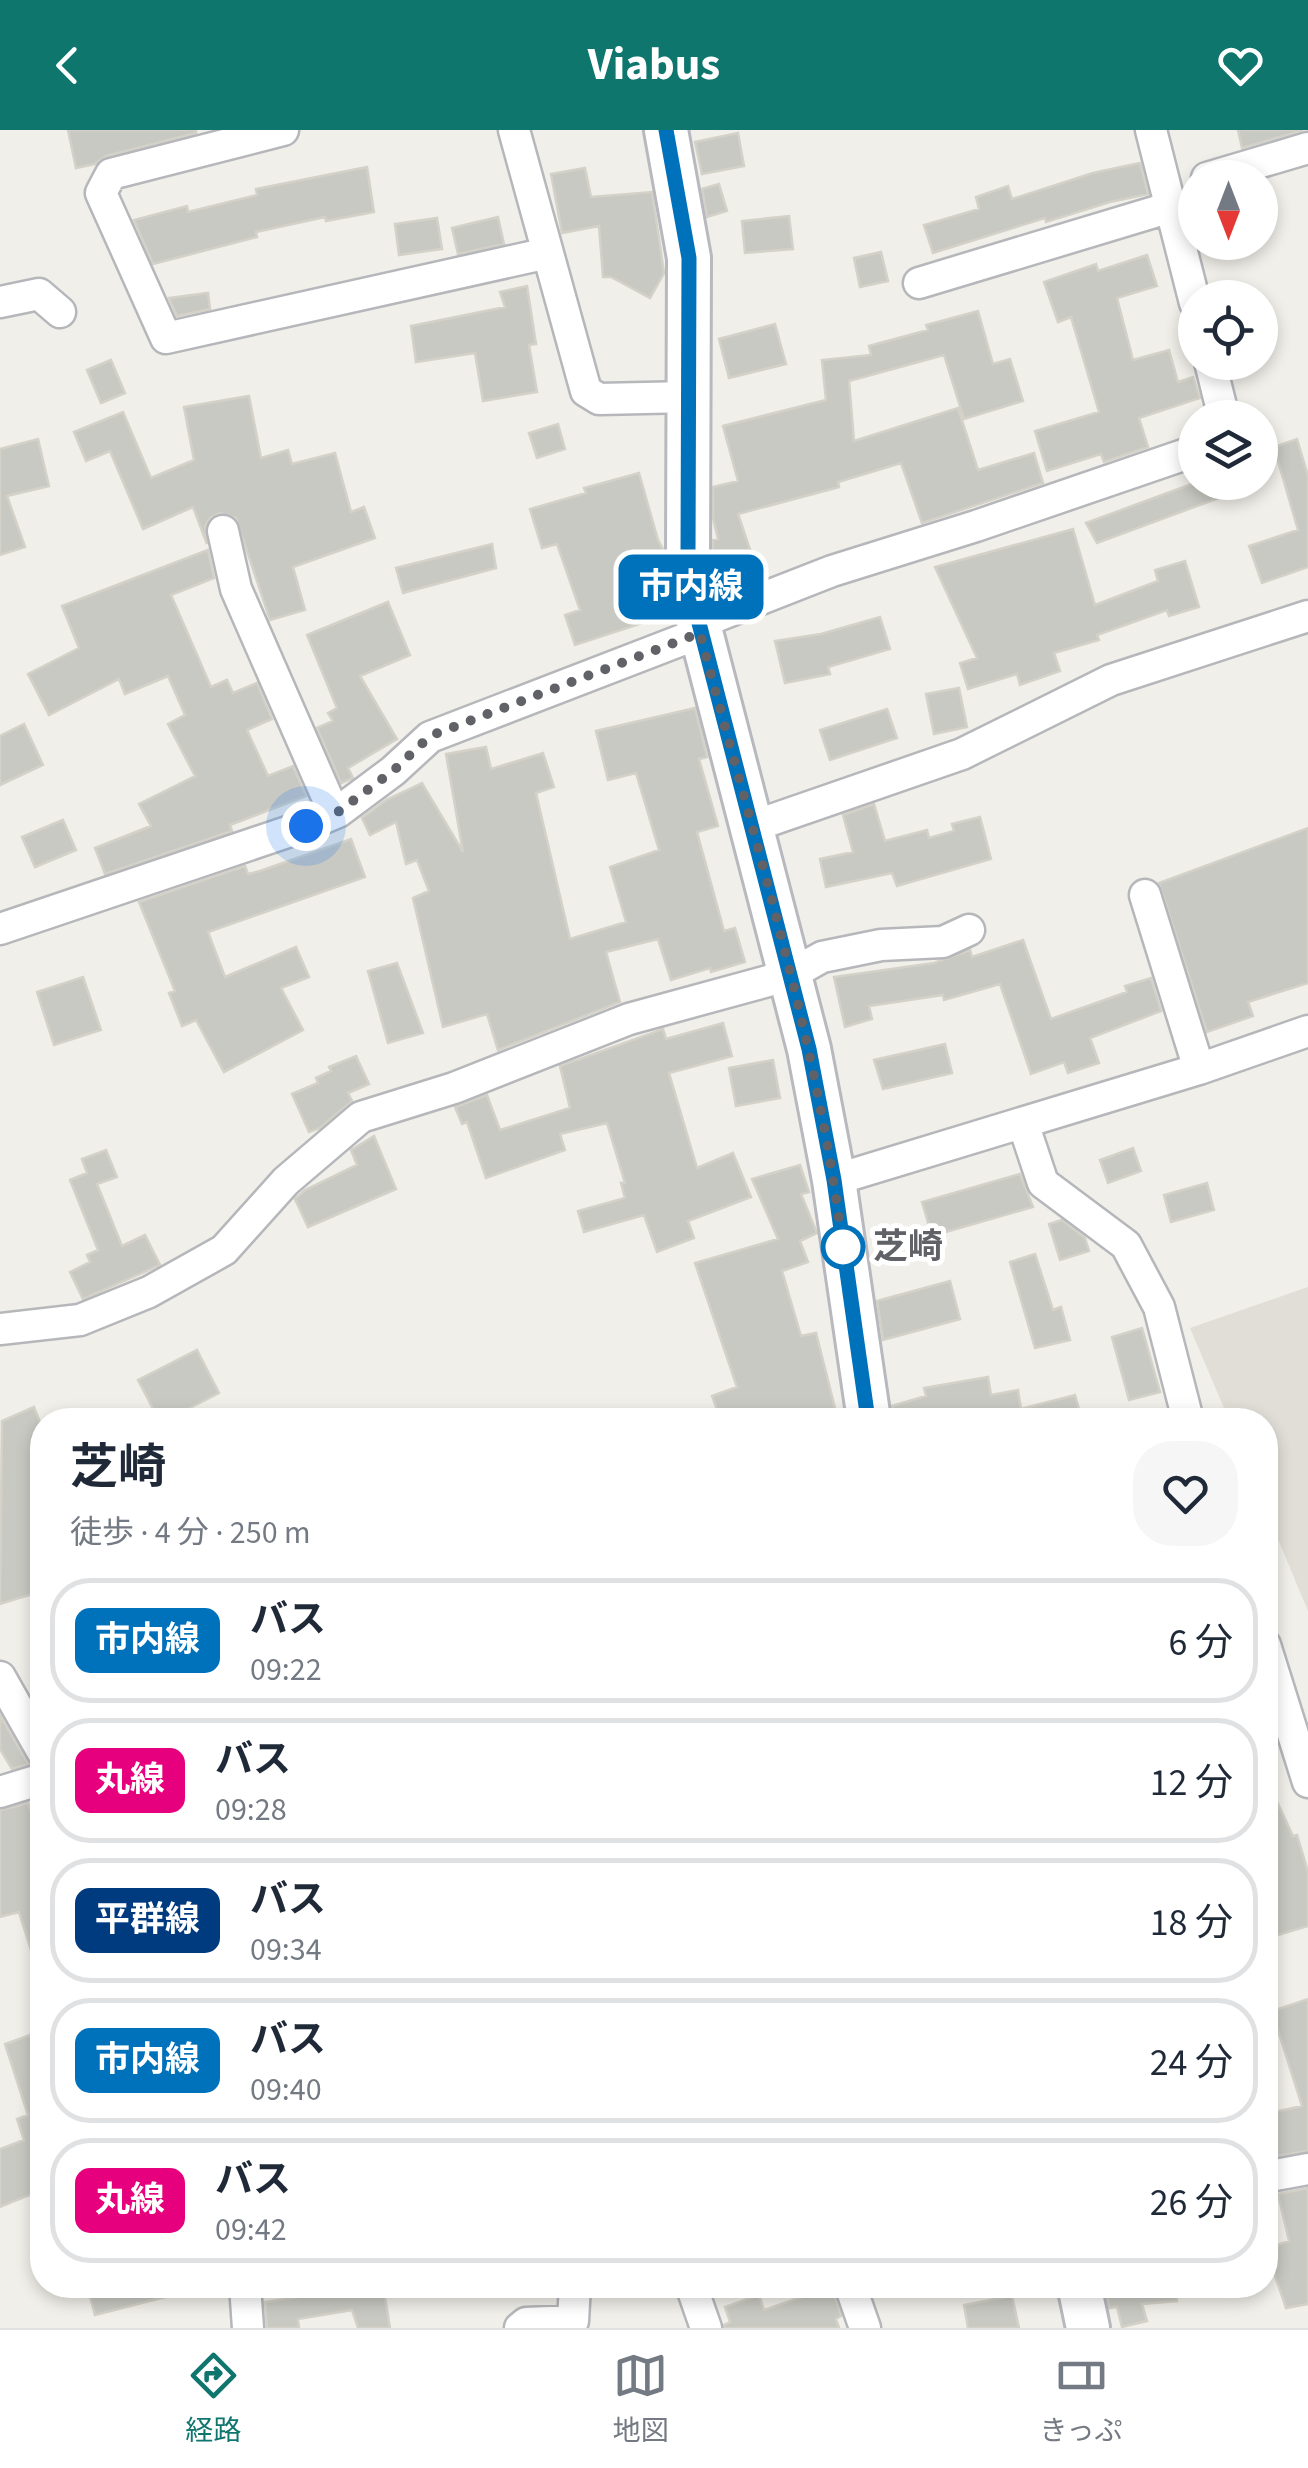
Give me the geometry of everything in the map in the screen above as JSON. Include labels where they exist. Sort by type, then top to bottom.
[{"type":"main road","points":[[666,130],[689,258],[688,556],[700,633],[809,1049],[834,1180],[866,1408]]},
{"type":"main road","points":[[1082,2298],[1088,2328]]},
{"type":"street","points":[[283,130],[111,174],[101,193],[166,338],[548,254]]},
{"type":"street","points":[[514,130],[586,391],[599,399],[690,397]]},
{"type":"street","points":[[1151,130],[1177,192],[1191,280]]},
{"type":"street","points":[[1268,160],[1308,148]]},
{"type":"street","points":[[919,283],[1177,192]]},
{"type":"street","points":[[0,302],[39,294],[60,312]]},
{"type":"street","points":[[0,929],[334,813],[393,771],[430,736],[700,633],[712,618],[832,570],[1178,458]]},
{"type":"street","points":[[223,532],[236,589],[334,813]]},
{"type":"street","points":[[751,827],[962,754],[1111,680],[1308,616]]},
{"type":"street","points":[[1146,895],[1200,1068]]},
{"type":"street","points":[[0,1330],[80,1320],[149,1292],[224,1250],[286,1182],[361,1117],[454,1088],[629,1019],[790,976],[822,957],[881,946],[943,942],[969,930]]},
{"type":"street","points":[[834,1180],[1308,1031]]},
{"type":"street","points":[[1023,1123],[1042,1184],[1126,1245],[1159,1308],[1185,1408]]},
{"type":"street","points":[[0,1676],[30,1730]]},
{"type":"street","points":[[1278,1686],[1308,1782]]},
{"type":"street","points":[[0,1792],[30,1783]]},
{"type":"street","points":[[1278,2175],[1308,2169]]},
{"type":"street","points":[[245,2298],[248,2328]]},
{"type":"street","points":[[520,2328],[526,2323],[573,2321],[574,2298]]},
{"type":"street","points":[[696,2298],[706,2328]]},
{"type":"street","points":[[855,2298],[865,2328]]},
{"type":"shaded area","points":[[1308,1287],[1308,1611],[1278,1539],[1278,1408],[1224,1408],[1190,1328]]},
{"type":"building","points":[[68,130],[196,133],[106,156],[95,164],[76,168]]},
{"type":"building","points":[[1238,130],[1303,130],[1242,148]]},
{"type":"building","points":[[738,133],[744,166],[702,174],[695,142]]},
{"type":"building","points":[[1140,163],[1148,194],[1046,222],[1045,218],[933,253],[924,225],[979,209],[976,197],[1008,186],[1012,199],[1093,173]]},
{"type":"building","points":[[367,167],[374,212],[326,221],[325,217],[256,232],[257,237],[153,264],[134,220],[187,206],[188,212],[257,195],[256,189]]},
{"type":"building","points":[[585,168],[591,197],[652,192],[664,273],[650,298],[611,277],[603,277],[599,226],[562,233],[551,174]]},
{"type":"building","points":[[719,184],[727,211],[707,217],[702,189]]},
{"type":"building","points":[[789,216],[793,249],[745,253],[742,221]]},
{"type":"building","points":[[498,217],[504,244],[458,254],[452,228]]},
{"type":"building","points":[[437,218],[442,249],[399,255],[395,224]]},
{"type":"building","points":[[881,252],[888,281],[860,287],[854,258]]},
{"type":"building","points":[[1147,255],[1157,286],[1117,298],[1133,360],[1169,350],[1178,382],[1194,380],[1200,398],[1178,400],[1178,405],[1139,418],[1148,447],[1104,462],[1101,454],[1047,471],[1035,431],[1099,412],[1071,317],[1058,322],[1044,282],[1096,264],[1098,271]]},
{"type":"building","points":[[527,286],[536,344],[529,345],[537,392],[483,401],[475,353],[416,362],[411,326],[505,307],[500,292]]},
{"type":"building","points":[[208,293],[210,309],[177,316],[169,298]]},
{"type":"building","points":[[978,311],[993,364],[1010,359],[1023,401],[964,419],[944,355],[849,381],[854,441],[958,408],[978,470],[1034,453],[1043,483],[922,523],[901,463],[838,482],[839,487],[738,514],[760,579],[723,593],[713,555],[713,540],[718,539],[713,487],[738,481],[723,426],[826,400],[822,360],[871,355],[869,346]]},
{"type":"building","points":[[775,324],[786,364],[729,378],[719,339]]},
{"type":"building","points":[[111,360],[125,393],[101,403],[87,370]]},
{"type":"building","points":[[249,396],[261,458],[288,450],[292,464],[335,453],[351,512],[364,507],[375,538],[293,567],[305,610],[270,620],[236,518],[220,513],[210,518],[205,526],[207,544],[193,507],[143,529],[110,451],[86,461],[74,432],[123,412],[151,478],[194,460],[184,407]]},
{"type":"building","points":[[558,424],[565,449],[537,458],[529,433]]},
{"type":"building","points":[[38,439],[49,486],[7,496],[25,547],[0,555],[0,449]]},
{"type":"building","points":[[1297,439],[1308,476],[1308,567],[1262,583],[1249,546],[1298,530],[1278,461],[1278,446]]},
{"type":"building","points":[[639,473],[663,549],[664,572],[645,579],[658,618],[575,645],[565,615],[580,610],[557,544],[542,548],[530,509],[586,493],[584,488]]},
{"type":"building","points":[[1178,489],[1178,500],[1213,500],[1097,543],[1086,523]]},
{"type":"building","points":[[1073,529],[1095,605],[1158,581],[1155,570],[1185,561],[1199,607],[1169,616],[1167,610],[1097,635],[1099,640],[1054,653],[1060,671],[1020,685],[1017,674],[968,689],[960,663],[977,658],[935,567]]},
{"type":"building","points":[[492,544],[496,568],[403,593],[396,568]]},
{"type":"building","points":[[208,550],[214,578],[171,595],[211,687],[227,680],[233,693],[257,683],[272,719],[247,730],[268,776],[293,766],[306,796],[230,825],[232,831],[105,874],[95,848],[151,826],[139,804],[195,776],[168,724],[185,715],[168,676],[125,694],[119,679],[49,715],[28,674],[79,648],[62,606]]},
{"type":"building","points":[[388,602],[410,655],[360,676],[397,739],[348,768],[353,778],[341,783],[317,728],[333,721],[328,713],[337,708],[307,635]]},
{"type":"building","points":[[880,617],[890,649],[828,667],[830,674],[785,683],[775,641],[821,634]]},
{"type":"building","points":[[959,688],[967,727],[934,734],[926,694]]},
{"type":"building","points":[[695,708],[707,757],[699,759],[718,826],[697,832],[724,931],[735,928],[745,962],[671,980],[658,939],[606,952],[620,1002],[498,1050],[487,1014],[443,1027],[413,898],[429,891],[417,860],[406,864],[396,822],[370,835],[362,818],[386,800],[422,783],[463,852],[446,754],[486,747],[491,769],[543,753],[554,787],[536,793],[570,939],[626,922],[610,867],[659,850],[636,773],[608,780],[596,731]]},
{"type":"building","points":[[887,709],[897,738],[830,760],[820,730]]},
{"type":"building","points":[[24,724],[43,765],[0,785],[0,736]]},
{"type":"building","points":[[874,804],[885,841],[927,830],[929,838],[954,831],[952,824],[980,817],[991,859],[897,886],[892,873],[826,887],[820,859],[853,852],[843,815]]},
{"type":"building","points":[[63,820],[76,850],[35,867],[22,837]]},
{"type":"building","points":[[1308,828],[1308,983],[1248,1002],[1253,1016],[1207,1032],[1159,883]]},
{"type":"building","points":[[351,839],[365,877],[208,932],[225,977],[296,947],[309,977],[281,988],[303,1030],[224,1072],[196,1020],[182,1026],[169,993],[175,991],[139,902],[245,866],[248,874],[260,871]]},
{"type":"building","points":[[1023,940],[1051,1019],[1127,992],[1125,986],[1151,978],[1161,1011],[1090,1038],[1099,1063],[1068,1073],[1064,1062],[1031,1074],[1000,984],[944,1000],[943,995],[869,1006],[872,1019],[845,1027],[834,977],[934,963],[970,950],[972,957]]},
{"type":"building","points":[[397,963],[423,1033],[388,1043],[368,971]]},
{"type":"building","points":[[83,977],[101,1030],[54,1045],[37,992]]},
{"type":"building","points":[[723,1023],[732,1056],[669,1073],[697,1168],[733,1153],[751,1197],[688,1221],[694,1238],[657,1252],[644,1215],[584,1232],[578,1211],[625,1198],[621,1183],[625,1183],[607,1123],[560,1134],[565,1150],[486,1178],[467,1122],[462,1124],[455,1107],[487,1095],[500,1130],[570,1108],[560,1066],[663,1029],[666,1039]]},
{"type":"building","points":[[945,1044],[952,1073],[883,1089],[874,1060]]},
{"type":"building","points":[[356,1056],[369,1084],[348,1093],[352,1101],[320,1128],[309,1132],[292,1094],[318,1083],[316,1078],[331,1071],[329,1067]]},
{"type":"building","points":[[773,1060],[780,1098],[736,1106],[729,1068]]},
{"type":"building","points":[[374,1136],[396,1189],[308,1227],[295,1199],[305,1190],[357,1165],[351,1150]]},
{"type":"building","points":[[1133,1148],[1141,1171],[1108,1183],[1100,1160]]},
{"type":"building","points":[[106,1150],[117,1177],[97,1184],[122,1246],[145,1235],[160,1265],[83,1299],[70,1272],[90,1262],[87,1255],[98,1250],[70,1180],[87,1173],[82,1159]]},
{"type":"building","points":[[800,1165],[809,1192],[801,1194],[817,1233],[800,1241],[808,1262],[782,1271],[801,1336],[816,1333],[835,1408],[716,1408],[712,1396],[737,1387],[695,1263],[778,1239],[752,1179]]},
{"type":"building","points":[[1020,1174],[1033,1207],[932,1236],[922,1202]]},
{"type":"building","points":[[1207,1183],[1214,1210],[1171,1222],[1164,1195]]},
{"type":"building","points":[[1062,1220],[1085,1238],[1089,1251],[1060,1260],[1049,1224]]},
{"type":"building","points":[[1035,1254],[1053,1310],[1061,1307],[1070,1340],[1035,1348],[1010,1262]]},
{"type":"building","points":[[950,1281],[960,1319],[883,1340],[877,1301]]},
{"type":"building","points":[[1142,1328],[1160,1392],[1129,1400],[1112,1337]]},
{"type":"building","points":[[197,1350],[219,1393],[190,1408],[153,1408],[138,1380]]},
{"type":"building","points":[[988,1377],[991,1395],[1018,1390],[1021,1408],[892,1408],[926,1396],[924,1388]]},
{"type":"building","points":[[1075,1395],[1079,1408],[1025,1408]]},
{"type":"building","points":[[30,1409],[30,1595],[0,1604],[2,1421]]},
{"type":"building","points":[[0,1715],[29,1764],[12,1769],[0,1749]]},
{"type":"building","points":[[28,1803],[30,1810],[30,1947],[19,1912],[0,1917],[0,1810]]},
{"type":"building","points":[[1278,1804],[1293,1836],[1297,1835],[1308,1872],[1308,1926],[1278,1935]]},
{"type":"building","points":[[1308,1999],[1308,2151],[1278,2156],[1278,2111],[1302,2106],[1278,2030],[1278,2009]]},
{"type":"building","points":[[30,2035],[30,2195],[0,2207],[0,2149],[24,2140],[17,2119],[28,2115],[5,2044]]},
{"type":"building","points":[[1308,2188],[1308,2304],[1286,2308],[1278,2284],[1278,2245],[1289,2241],[1278,2194]]},
{"type":"building","points":[[90,2298],[161,2298],[95,2315]]},
{"type":"building","points":[[292,2298],[385,2298],[390,2328],[358,2328],[352,2310],[298,2319],[299,2328],[267,2328],[265,2302]]},
{"type":"building","points":[[760,2298],[764,2310],[799,2298],[836,2298],[841,2316],[836,2319],[839,2328],[724,2328],[730,2322],[725,2307]]},
{"type":"building","points":[[1012,2298],[1019,2328],[968,2328],[964,2305]]},
{"type":"building","points":[[1107,2298],[1177,2298],[1142,2304],[1147,2321],[1122,2327],[1117,2307],[1109,2308]]},
{"type":"bus line","name":"市内線","points":[[666,130],[689,258],[688,556],[692,596],[809,1049],[834,1180],[866,1408]]},
{"type":"place","name":"芝崎","points":[[843,1247]]},
{"type":"route","points":[[306,826],[338,812],[393,771],[430,736],[700,633],[809,1049],[843,1247]]}]
